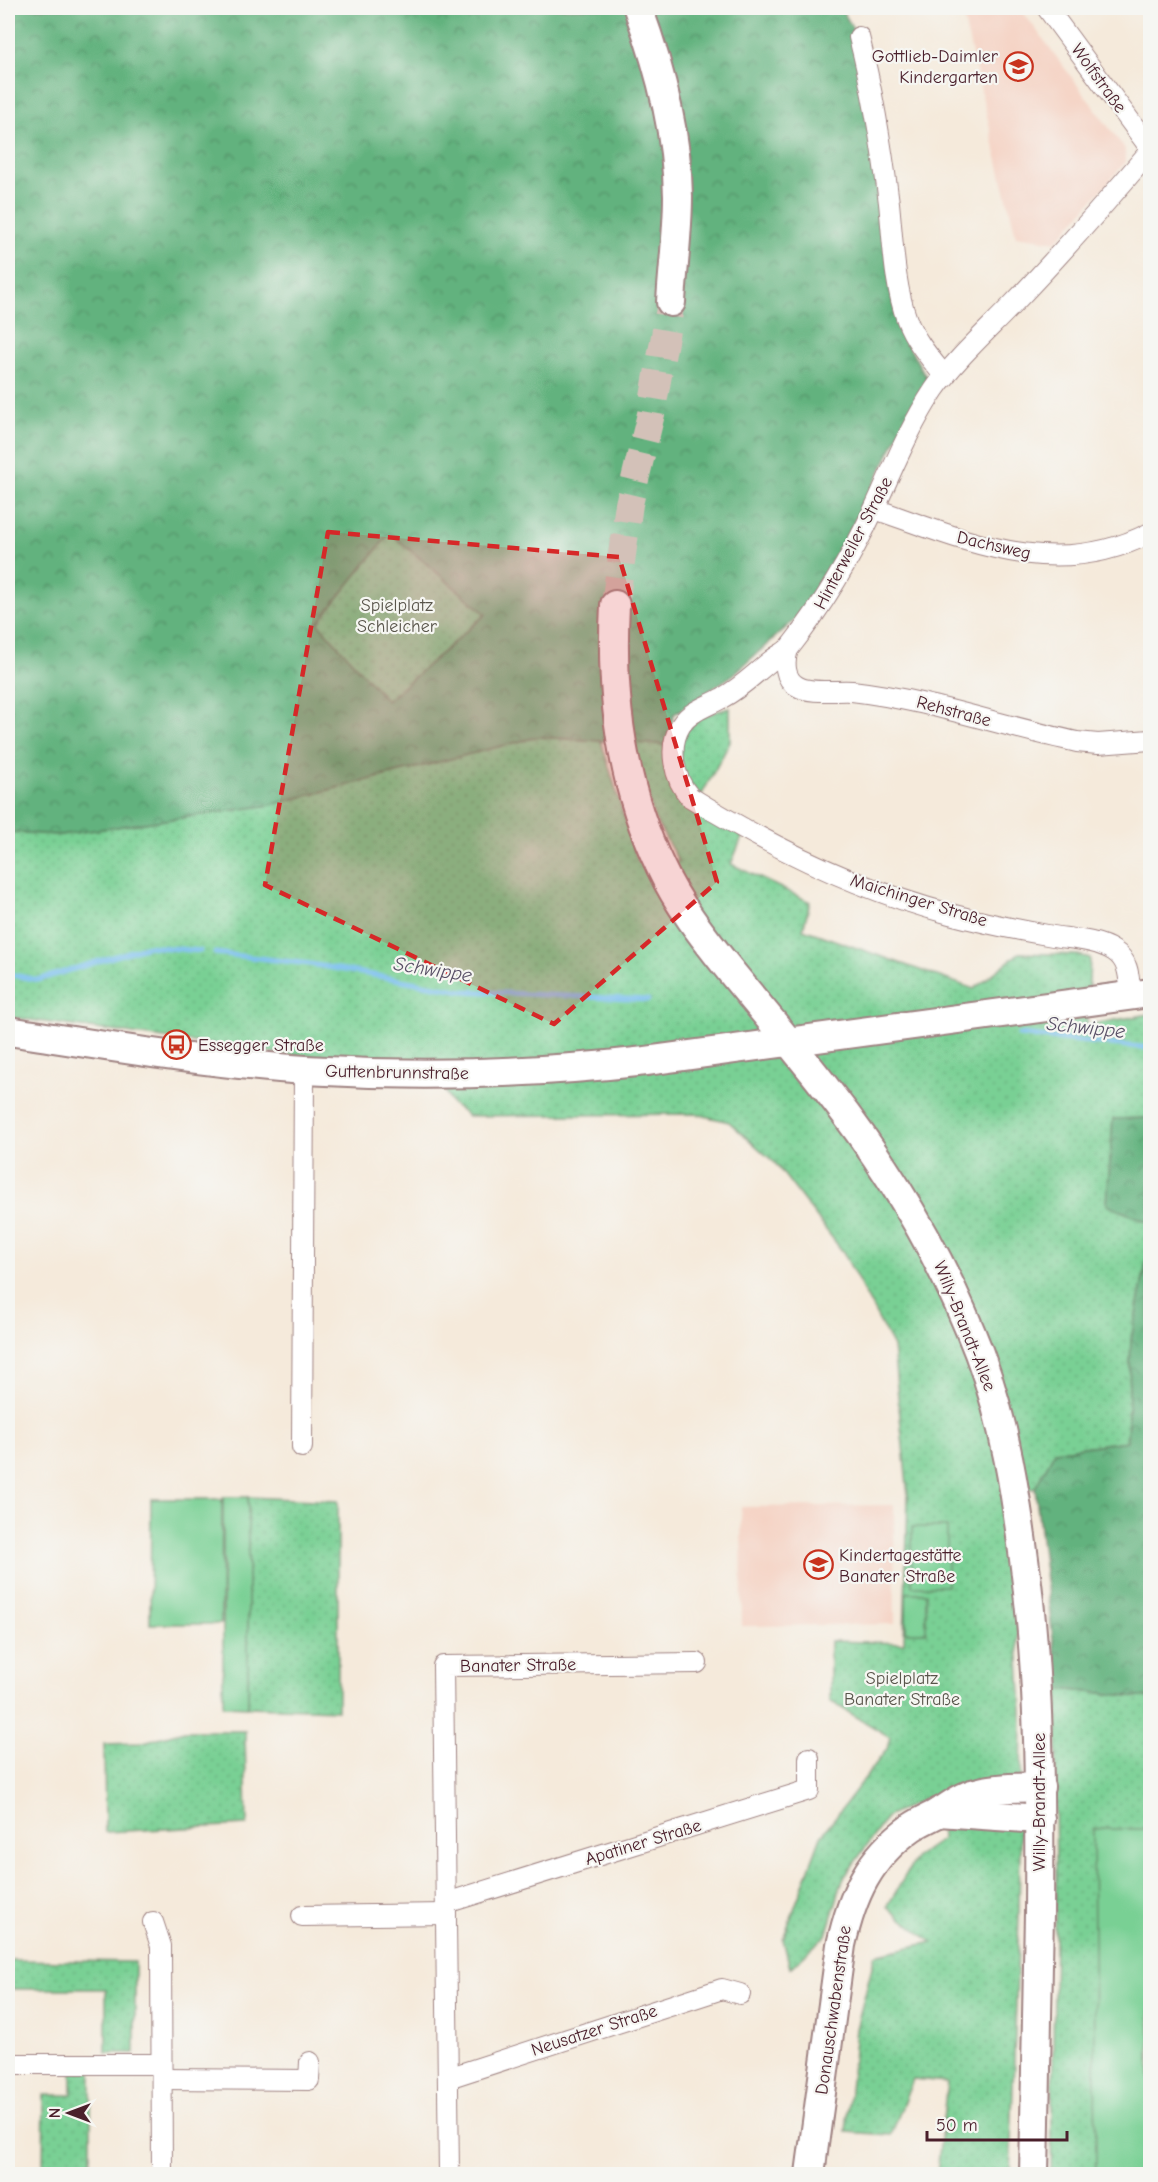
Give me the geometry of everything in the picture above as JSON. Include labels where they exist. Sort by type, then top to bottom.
[{"type":"main road","points":[[638,8],[655,53],[668,109],[675,160],[678,197],[671,302]]},
{"type":"main road","name":"Willy-Brandt-Allee","points":[[615,605],[613,680],[618,727],[629,778],[644,827],[661,868],[680,903],[711,946],[866,1141],[932,1247],[980,1357],[995,1403],[1010,1462],[1018,1512],[1036,1672],[1040,1819],[1034,2175]]},
{"type":"main road","name":"Maichinger Straße","points":[[788,1041],[1141,994]]},
{"type":"main road","name":"Guttenbrunnstraße","points":[[8,1031],[181,1057],[304,1070],[432,1075],[579,1069],[788,1041]]},
{"type":"main road","name":"Donauschwabenstraße","points":[[810,2175],[841,1945],[848,1914],[858,1889],[871,1868],[890,1846],[912,1827],[970,1794],[997,1789],[1040,1787]]},
{"type":"main road","points":[[939,1812],[1040,1819]]},
{"type":"street","name":"Wolfstraße","points":[[1047,8],[1150,150]]},
{"type":"street","points":[[859,37],[872,86],[880,132],[900,293],[908,321],[920,344],[945,377]]},
{"type":"street","name":"Hinterweiler Straße","points":[[690,797],[683,788],[674,758],[676,735],[681,725],[690,715],[734,691],[774,658],[788,650],[826,597],[874,509],[927,402],[945,377],[1088,224],[1150,150]]},
{"type":"street","name":"Dachsweg","points":[[874,509],[977,544],[1030,555],[1076,556],[1117,548],[1150,533]]},
{"type":"street","name":"Rehstraße","points":[[788,650],[785,668],[794,685],[801,688],[844,690],[891,696],[1077,742],[1098,744],[1150,740]]},
{"type":"street","name":"Maichinger Straße","points":[[690,797],[768,841],[866,887],[948,913],[1075,939],[1114,951],[1123,959],[1141,994]]},
{"type":"street","points":[[303,1447],[304,1070]]},
{"type":"street","name":"Banater Straße","points":[[449,2175],[443,1666],[697,1663]]},
{"type":"street","name":"Apatiner Straße","points":[[446,1909],[809,1790],[809,1758]]},
{"type":"street","points":[[303,1916],[446,1909]]},
{"type":"street","points":[[153,1922],[161,1946],[162,2175]]},
{"type":"street","name":"Neusatzer Straße","points":[[448,2078],[722,1989],[740,1994]]},
{"type":"street","points":[[8,2064],[309,2080],[310,2062]]},
{"type":"highlighted area","points":[[328,532],[619,557],[717,882],[554,1024],[265,885]]},
{"type":"shaded area","name":"Gottlieb-Daimler Kindergarten","points":[[961,8],[1020,8],[1125,149],[1125,163],[1056,242],[1016,236]]},
{"type":"shaded area","name":"Kindertagestätte Banater Straße","points":[[894,1505],[895,1624],[742,1626],[741,1507]]},
{"type":"green space","points":[[8,8],[841,8],[853,29],[899,330],[928,380],[809,607],[733,675],[673,715],[669,745],[537,737],[270,805],[60,835],[8,832]],"holes":[[[390,533],[486,614],[387,701],[318,623]]]},
{"type":"green space","name":"Spielplatz Schleicher","points":[[390,533],[486,614],[387,701],[317,623]]},
{"type":"green space","points":[[730,708],[730,742],[701,796],[680,774],[684,734],[688,728],[703,717]]},
{"type":"green space","name":"Spielplatz Banater Straße","points":[[537,737],[601,741],[638,862],[679,862],[654,818],[633,743],[669,745],[676,790],[690,809],[743,835],[731,864],[810,902],[803,929],[974,989],[1019,953],[1078,955],[1090,958],[1087,1025],[1150,1014],[1150,1118],[1113,1119],[1107,1205],[1150,1223],[1150,1243],[1131,1340],[1127,1441],[1055,1451],[1035,1488],[1004,1494],[1015,1584],[1022,1713],[1019,1916],[1010,2174],[937,2174],[947,2082],[913,2079],[891,2135],[846,2132],[856,2029],[875,1955],[932,1942],[887,1907],[916,1857],[942,1839],[938,1792],[887,1817],[843,1879],[826,1935],[790,1968],[783,1939],[821,1836],[887,1749],[890,1737],[830,1701],[830,1641],[904,1643],[908,1496],[893,1347],[843,1252],[775,1163],[729,1122],[696,1114],[468,1116],[451,1103],[433,1065],[282,1054],[8,1017],[8,832],[60,835],[270,805]]},
{"type":"green space","points":[[1150,1118],[1150,1223],[1107,1205],[1113,1119]]},
{"type":"green space","points":[[1150,1243],[1150,1698],[1059,1689],[1035,1488],[1055,1451],[1127,1441],[1131,1340]]},
{"type":"green space","points":[[223,1497],[248,1497],[248,1707],[223,1706]]},
{"type":"green space","points":[[248,1497],[338,1501],[338,1710],[248,1707]]},
{"type":"green space","points":[[151,1499],[222,1499],[221,1624],[150,1624]]},
{"type":"green space","points":[[912,1527],[947,1527],[947,1586],[912,1586]]},
{"type":"green space","points":[[906,1593],[926,1593],[926,1632],[906,1632]]},
{"type":"green space","points":[[1059,1689],[1150,1698],[1150,2174],[1051,2174],[1056,1878],[1055,1797]]},
{"type":"green space","points":[[184,1731],[245,1731],[247,1825],[105,1832],[104,1744],[140,1743]]},
{"type":"green space","points":[[1093,1829],[1150,1829],[1150,2174],[1096,2174]]},
{"type":"green space","points":[[8,1960],[135,1962],[135,2053],[106,2053],[106,1989],[8,1989]]},
{"type":"green space","points":[[72,2072],[91,2072],[91,2170],[43,2170],[44,2095],[72,2095]]},
{"type":"waterway","name":"Schwippe","points":[[8,974],[38,980],[148,946],[200,951]]},
{"type":"waterway","name":"Schwippe","points":[[215,953],[310,964],[463,991],[648,1000]]},
{"type":"waterway","name":"Schwippe","points":[[1019,1035],[1150,1048]]},
{"type":"tunnel","points":[[615,605],[629,504],[651,414],[671,302]]},
{"type":"place","name":"Gottlieb-Daimler Kindergarten","points":[[1019,66]]},
{"type":"place","name":"Essegger Straße","points":[[177,1045]]},
{"type":"place","name":"Kindertagestätte Banater Straße","points":[[818,1565]]}]
